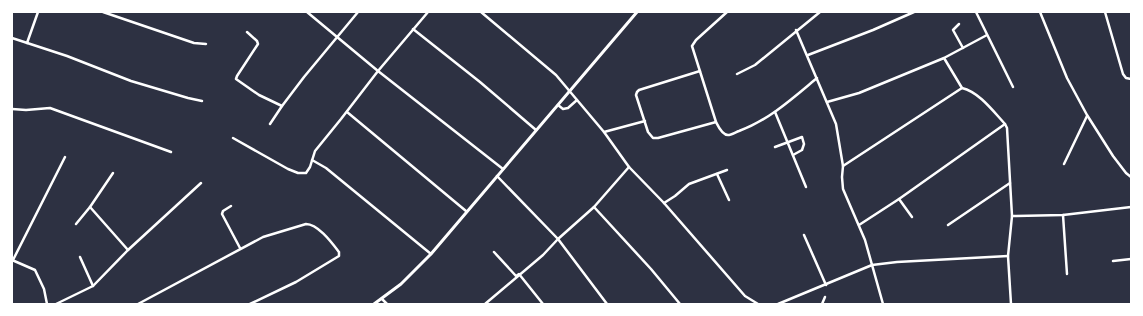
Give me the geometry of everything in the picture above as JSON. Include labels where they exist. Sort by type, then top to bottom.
[{"type":"street","points":[[27,43],[38,12]]},
{"type":"street","points":[[103,12],[194,43],[206,44]]},
{"type":"street","points":[[307,12],[378,71],[503,169]]},
{"type":"street","points":[[270,124],[304,77],[358,12]]},
{"type":"street","points":[[233,138],[288,169],[302,174],[307,172],[315,151],[378,71],[428,12]]},
{"type":"street","points":[[481,12],[556,74],[604,132],[629,167],[664,203],[745,296],[758,304]]},
{"type":"street","points":[[632,12],[634,16]]},
{"type":"street","points":[[374,304],[401,284],[431,254],[466,211],[637,12]]},
{"type":"street","points":[[727,12],[694,42],[692,46],[716,122],[724,133],[728,135],[744,129],[774,112],[817,78]]},
{"type":"street","points":[[737,74],[755,65],[796,30],[820,12]]},
{"type":"street","points":[[808,55],[873,30],[914,12]]},
{"type":"street","points":[[976,12],[1012,87]]},
{"type":"street","points":[[1040,12],[1067,78],[1087,115],[1113,156],[1131,177]]},
{"type":"street","points":[[1105,12],[1122,74],[1126,78],[1131,79]]},
{"type":"street","points":[[959,24],[953,30],[963,48]]},
{"type":"street","points":[[413,29],[480,82],[536,130]]},
{"type":"street","points":[[796,30],[808,55],[836,124],[843,166],[843,189],[859,225],[883,304]]},
{"type":"street","points":[[247,32],[257,41],[258,44],[236,76],[236,79],[259,95],[282,106]]},
{"type":"street","points":[[827,102],[874,87],[944,58],[987,35]]},
{"type":"street","points":[[12,38],[68,56],[132,81],[173,94],[202,101]]},
{"type":"street","points":[[944,58],[962,88],[969,90],[1005,124],[1007,128],[1012,216],[1008,256],[1011,304]]},
{"type":"street","points":[[700,71],[638,91],[636,96],[651,137],[656,139],[716,122]]},
{"type":"street","points":[[843,166],[962,88]]},
{"type":"street","points":[[558,104],[563,109],[568,108],[577,100]]},
{"type":"street","points":[[12,110],[53,109],[170,152]]},
{"type":"street","points":[[347,112],[466,211]]},
{"type":"street","points":[[774,112],[806,187]]},
{"type":"street","points":[[1064,164],[1087,115]]},
{"type":"street","points":[[604,132],[644,121]]},
{"type":"street","points":[[859,225],[899,199],[1005,124]]},
{"type":"street","points":[[775,147],[802,137],[804,144],[802,150],[793,155]]},
{"type":"street","points":[[47,304],[44,289],[35,270],[12,260],[65,157]]},
{"type":"street","points":[[312,160],[326,168],[431,254]]},
{"type":"street","points":[[485,304],[543,255],[558,239],[594,207],[629,167]]},
{"type":"street","points":[[664,203],[675,196],[688,184],[727,170]]},
{"type":"street","points":[[76,224],[90,207],[113,173]]},
{"type":"street","points":[[717,174],[729,200]]},
{"type":"street","points":[[497,176],[558,239],[607,304]]},
{"type":"street","points":[[948,225],[1011,182]]},
{"type":"street","points":[[56,304],[93,286],[128,250],[201,183]]},
{"type":"street","points":[[899,199],[912,217]]},
{"type":"street","points":[[231,206],[223,211],[222,214],[240,248]]},
{"type":"street","points":[[90,207],[128,250]]},
{"type":"street","points":[[594,207],[651,268],[657,278],[680,304]]},
{"type":"street","points":[[1012,216],[1063,215],[1131,207]]},
{"type":"street","points":[[1063,215],[1067,274]]},
{"type":"street","points":[[138,304],[263,237],[309,224],[318,229],[340,253],[339,256],[296,282],[253,303]]},
{"type":"street","points":[[804,235],[826,285]]},
{"type":"street","points":[[494,252],[516,276],[519,274]]},
{"type":"street","points":[[80,256],[93,286]]},
{"type":"street","points":[[778,304],[872,265],[897,262],[1008,256]]},
{"type":"street","points":[[1113,261],[1131,259]]},
{"type":"street","points":[[519,274],[543,304]]},
{"type":"street","points":[[822,304],[825,297]]},
{"type":"street","points":[[382,299],[387,304]]}]
